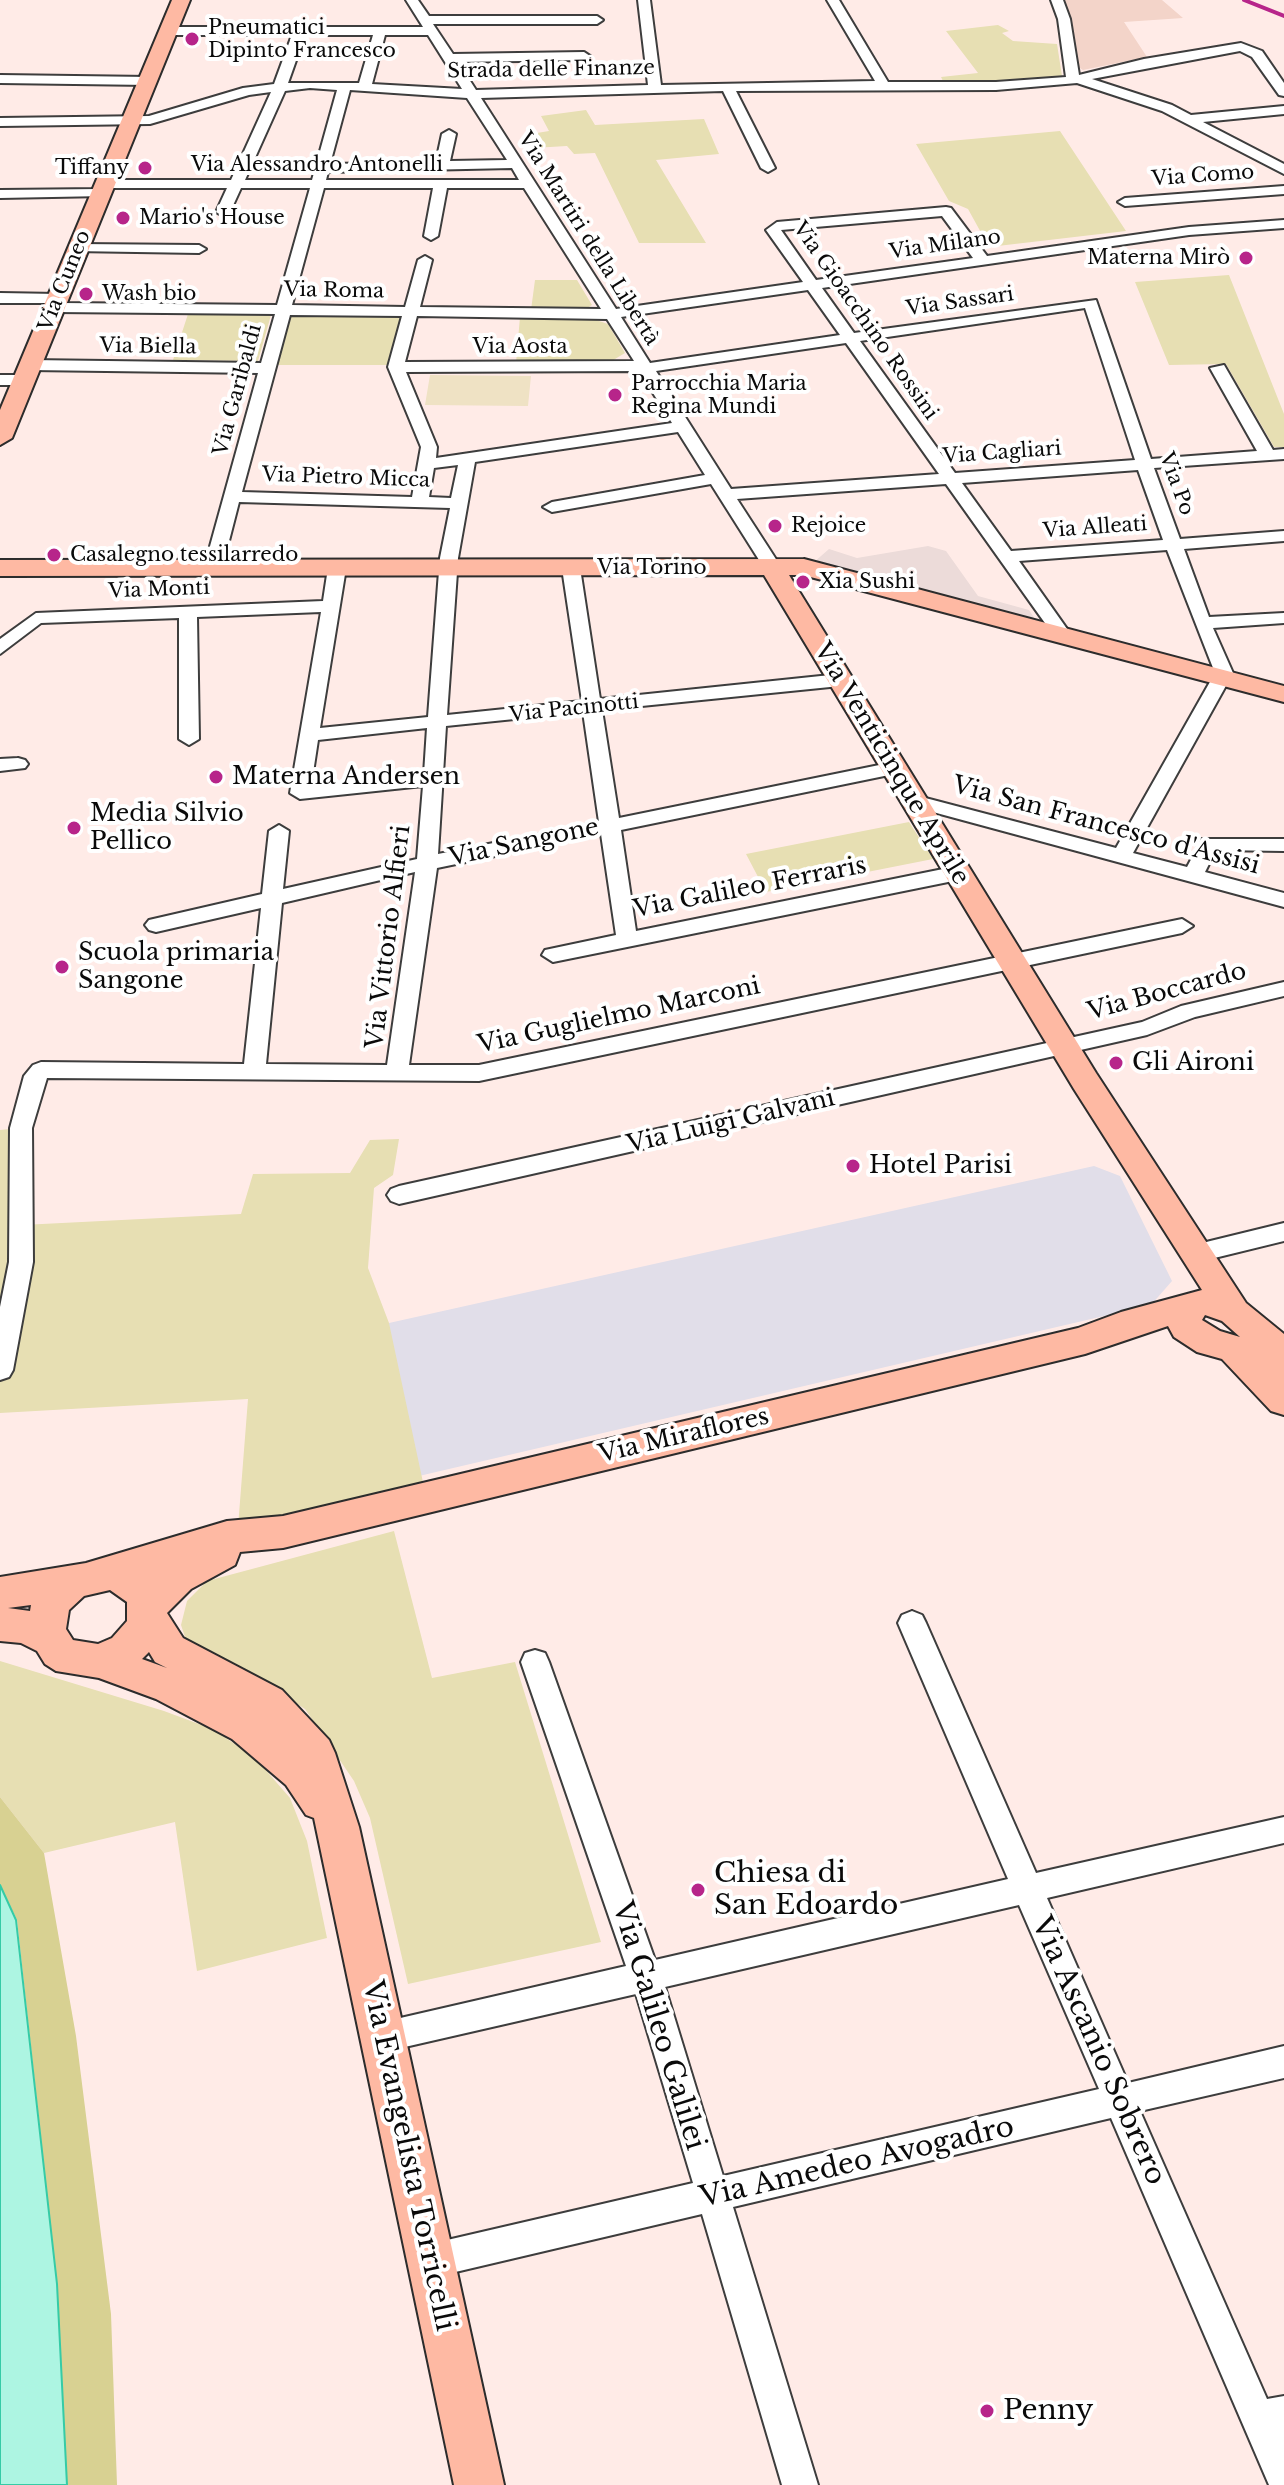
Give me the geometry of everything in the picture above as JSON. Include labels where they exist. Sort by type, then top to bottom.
[{"type":"street","name":"Via Cuneo","points":[[0,438],[181,0]]},
{"type":"street","name":"Via Martiri della Libertà","points":[[412,0],[683,426],[718,487],[772,567]]},
{"type":"street","points":[[644,0],[655,89]]},
{"type":"street","points":[[833,0],[883,84]]},
{"type":"street","points":[[1057,0],[1076,79],[1167,108],[1263,156],[1284,170]]},
{"type":"street","points":[[169,31],[380,31],[473,27],[484,20],[597,20]]},
{"type":"street","points":[[223,212],[280,86],[300,31]]},
{"type":"street","points":[[365,86],[380,31]]},
{"type":"street","name":"Strada delle Finanze","points":[[0,122],[160,119],[248,91],[280,86],[345,85],[473,94],[883,84],[996,86],[1076,79],[1231,47],[1250,49],[1284,92]]},
{"type":"street","points":[[450,58],[584,56]]},
{"type":"street","points":[[0,79],[147,86]]},
{"type":"street","name":"Via Garibaldi","points":[[213,568],[265,368],[345,85]]},
{"type":"street","points":[[0,91],[147,86]]},
{"type":"street","points":[[728,87],[768,168]]},
{"type":"street","points":[[1189,119],[1284,110]]},
{"type":"street","points":[[442,166],[449,134]]},
{"type":"street","points":[[1263,156],[1284,154]]},
{"type":"street","points":[[323,168],[517,164]]},
{"type":"street","name":"Via Alessandro Antonelli","points":[[0,194],[102,188],[530,184]]},
{"type":"street","points":[[431,236],[441,185]]},
{"type":"street","name":"Via Como","points":[[1125,202],[1284,190]]},
{"type":"street","points":[[1173,197],[1189,231]]},
{"type":"street","name":"Via Gioacchino Rossini","points":[[983,261],[946,211],[777,226],[773,230],[1063,636]]},
{"type":"street","name":"Via Milano","points":[[612,314],[1189,231],[1284,224]]},
{"type":"street","points":[[78,248],[199,249]]},
{"type":"street","points":[[420,502],[429,447],[396,367],[425,260]]},
{"type":"street","name":"Via Roma","points":[[0,298],[56,303],[282,311],[612,314]]},
{"type":"street","name":"Via Sassari","points":[[645,367],[1091,303]]},
{"type":"street","name":"Via Po","points":[[1091,303],[1202,623],[1223,667],[1223,678]]},
{"type":"street","name":"Via Aosta","points":[[396,367],[645,367]]},
{"type":"street","name":"Via Biella","points":[[0,380],[27,372],[265,368]]},
{"type":"street","points":[[1218,368],[1276,455]]},
{"type":"street","points":[[428,464],[683,426]]},
{"type":"street","name":"Via Cagliari","points":[[552,507],[718,487],[950,480],[1276,455]]},
{"type":"street","name":"Via Vittorio Alfieri","points":[[397,1074],[427,863],[450,568],[467,459]]},
{"type":"street","name":"Via Pietro Micca","points":[[233,497],[458,503]]},
{"type":"street","name":"Via Alleati","points":[[1005,557],[1284,536]]},
{"type":"street","name":"Via Torino","points":[[1,567],[772,567],[828,572],[1284,694]]},
{"type":"street","name":"Via Venticinque Aprile","points":[[772,567],[1063,1045],[1194,1254],[1234,1312]]},
{"type":"street","points":[[337,568],[300,793],[434,779]]},
{"type":"street","points":[[571,568],[627,939]]},
{"type":"street","name":"Via Monti","points":[[0,648],[36,618],[331,606]]},
{"type":"street","points":[[188,610],[189,739]]},
{"type":"street","points":[[1202,623],[1284,618]]},
{"type":"street","points":[[1121,857],[1223,678]]},
{"type":"street","name":"Via Pacinotti","points":[[308,735],[840,680]]},
{"type":"street","name":"Via Sangone","points":[[156,925],[427,863],[894,768]]},
{"type":"street","name":"Via San Francesco d'Assisi","points":[[914,801],[1284,900]]},
{"type":"street","points":[[254,1073],[279,831]]},
{"type":"street","points":[[1192,877],[1209,843],[1284,845]]},
{"type":"street","name":"Via Galileo Ferraris","points":[[553,955],[958,873]]},
{"type":"street","points":[[1011,960],[1182,926]]},
{"type":"street","name":"Via Guglielmo Marconi","points":[[11,1129],[32,1082],[41,1070],[479,1073],[1011,960]]},
{"type":"street","name":"Via Boccardo","points":[[1063,1045],[1147,1028],[1189,1011],[1284,989]]},
{"type":"street","name":"Via Luigi Galvani","points":[[399,1195],[1063,1045]]},
{"type":"street","points":[[0,1370],[21,1262],[11,1129]]},
{"type":"street","points":[[1273,1358],[1234,1349],[1187,1317],[1194,1254],[1284,1232]]},
{"type":"street","name":"Via Miraflores","points":[[149,1612],[177,1578],[200,1563],[283,1532],[1085,1340],[1116,1342],[1187,1317],[1213,1302],[1234,1312]]},
{"type":"street","points":[[1234,1312],[1273,1358],[1284,1401]]},
{"type":"street","name":"Via Miraflores","points":[[0,1593],[86,1578],[227,1537],[283,1532]]},
{"type":"street","points":[[0,1624],[27,1627],[48,1638],[59,1652],[70,1659],[100,1661],[126,1650],[137,1640],[149,1612],[137,1585],[119,1575],[86,1578],[51,1603],[46,1617],[48,1638]]},
{"type":"street","name":"Via Evangelista Torricelli","points":[[149,1612],[169,1650],[268,1702],[315,1753],[338,1827],[479,2485]]},
{"type":"street","name":"Via Ascanio Sobrero","points":[[912,1623],[1120,2101],[1272,2416],[1284,2479]]},
{"type":"street","name":"Via Evangelista Torricelli","points":[[100,1661],[170,1687],[246,1726],[301,1772],[338,1827]]},
{"type":"street","name":"Via Galileo Galilei","points":[[535,1662],[646,1975],[800,2485]]},
{"type":"street","points":[[383,2037],[646,1975],[1281,1836]]},
{"type":"street","name":"Via Amedeo Avogadro","points":[[430,2261],[1284,2062]]},
{"type":"shaded area","points":[[1062,0],[1162,0],[1183,18],[1124,22],[1147,57],[1083,70],[1075,65],[1070,17]]},
{"type":"shaded area","points":[[998,25],[1009,31],[1002,33],[1013,41],[1057,44],[1062,76],[999,83],[944,83],[941,77],[978,73],[946,31]]},
{"type":"shaded area","points":[[586,110],[595,125],[704,119],[719,154],[656,160],[706,243],[639,243],[595,153],[574,154],[567,146],[533,148],[525,135],[549,131],[541,116]]},
{"type":"shaded area","points":[[1060,131],[1126,231],[989,247],[968,209],[949,201],[916,144]]},
{"type":"shaded area","points":[[1229,275],[1284,414],[1284,447],[1274,447],[1226,364],[1169,365],[1135,282]]},
{"type":"shaded area","points":[[535,280],[577,280],[592,305],[584,310],[531,310]]},
{"type":"shaded area","points":[[188,314],[271,315],[258,361],[173,360]]},
{"type":"shaded area","points":[[286,315],[405,316],[387,365],[274,365]]},
{"type":"shaded area","points":[[520,317],[590,318],[608,324],[625,353],[605,365],[516,363]]},
{"type":"shaded area","points":[[430,375],[531,376],[528,406],[425,405]]},
{"type":"shaded area","points":[[928,546],[946,551],[978,596],[1029,610],[1037,622],[813,563],[829,549],[857,558]]},
{"type":"shaded area","points":[[909,822],[933,859],[766,892],[746,854]]},
{"type":"shaded area","points":[[21,1128],[22,1225],[241,1214],[253,1174],[350,1173],[370,1140],[399,1139],[393,1175],[374,1188],[368,1268],[389,1323],[424,1487],[238,1527],[248,1399],[0,1413],[0,1130]]},
{"type":"shaded area","points":[[1094,1166],[1120,1176],[1172,1281],[1151,1305],[389,1483],[389,1323]]},
{"type":"shaded area","points":[[394,1531],[432,1678],[515,1662],[601,1942],[408,1984],[370,1818],[354,1781],[305,1709],[248,1672],[188,1646],[181,1625],[187,1601],[207,1581]]},
{"type":"shaded area","points":[[0,1661],[164,1711],[215,1730],[257,1760],[290,1798],[307,1841],[327,1938],[197,1971],[175,1822],[44,1853],[0,1797]]},
{"type":"shaded area","points":[[0,1797],[44,1853],[76,2036],[111,2314],[117,2485],[67,2485],[57,2284],[17,1920],[0,1885]]},
{"type":"shaded area","points":[[0,1885],[16,1920],[57,2284],[67,2485],[0,2485]]},
{"type":"railway","points":[[1244,0],[1284,16]]},
{"type":"place","name":"Pneumatici Dipinto Francesco","points":[[192,39]]},
{"type":"place","name":"Tiffany","points":[[145,168]]},
{"type":"place","name":"Mario's House","points":[[123,218]]},
{"type":"place","name":"Materna Mirò","points":[[1246,258]]},
{"type":"place","name":"Wash bio","points":[[86,294]]},
{"type":"place","name":"Parrocchia Maria Regina Mundi","points":[[615,395]]},
{"type":"place","name":"Rejoice","points":[[775,526]]},
{"type":"place","name":"Casalegno tessilarredo","points":[[54,555]]},
{"type":"place","name":"Xia Sushi","points":[[803,582]]},
{"type":"place","name":"Materna Andersen","points":[[216,777]]},
{"type":"place","name":"Media Silvio Pellico","points":[[74,828]]},
{"type":"place","name":"Scuola primaria Sangone","points":[[62,967]]},
{"type":"place","name":"Gli Aironi","points":[[1116,1063]]},
{"type":"place","name":"Hotel Parisi","points":[[853,1166]]},
{"type":"place","name":"Chiesa di San Edoardo","points":[[698,1890]]},
{"type":"place","name":"Penny","points":[[987,2411]]}]
